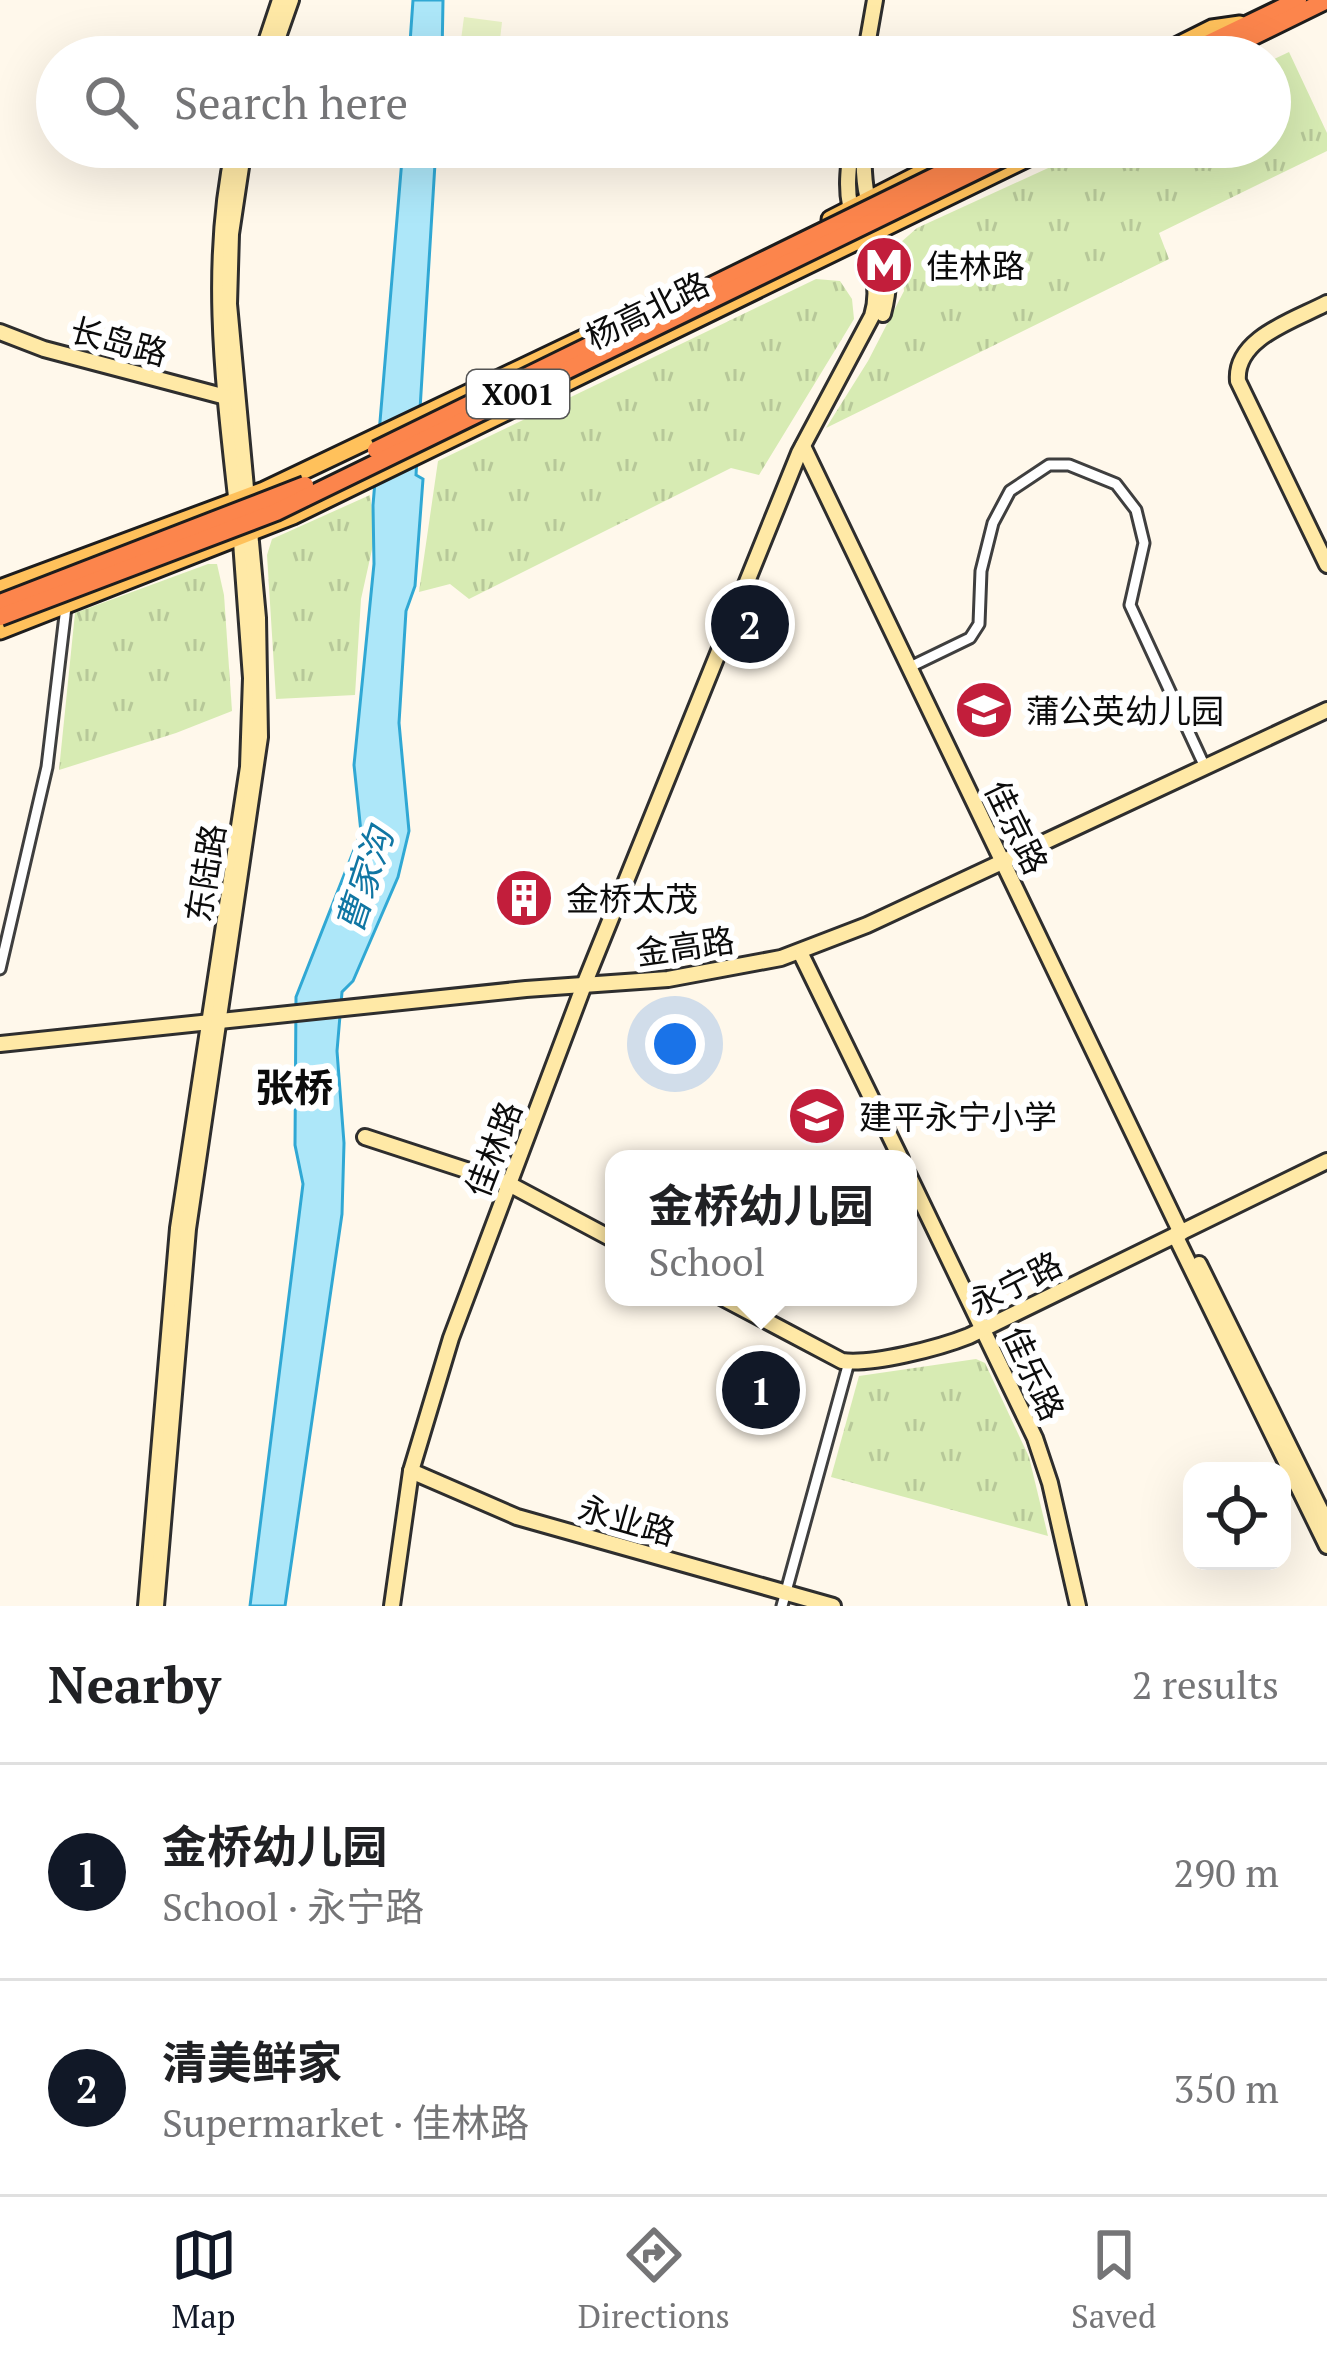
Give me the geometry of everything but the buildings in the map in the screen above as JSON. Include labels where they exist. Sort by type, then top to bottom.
[{"type":"highway","points":[[1244,36],[1298,0]]},
{"type":"highway","points":[[1235,36],[1327,1]]},
{"type":"highway","name":"杨高北路","points":[[0,603],[291,492],[952,168]]},
{"type":"highway","name":"杨高北路","points":[[0,617],[276,512],[982,168]]},
{"type":"main road","points":[[1196,36],[1212,28],[1258,27]]},
{"type":"main road","points":[[1250,36],[1258,27]]},
{"type":"main road","name":"杨高北路","points":[[0,588],[241,499],[374,441],[930,168]]},
{"type":"main road","name":"杨高北路","points":[[0,631],[245,536],[1008,168]]},
{"type":"street","points":[[268,36],[280,0]]},
{"type":"street","points":[[278,36],[291,0]]},
{"type":"street","points":[[873,36],[879,0]]},
{"type":"street","name":"东陆路","points":[[156,1606],[179,1299],[250,737],[245,536],[226,397],[219,283],[231,168]]},
{"type":"street","name":"东陆路","points":[[241,168],[231,234],[229,304],[241,499]]},
{"type":"street","points":[[850,168],[850,208]]},
{"type":"street","name":"佳林路","points":[[865,168],[868,200],[890,262],[882,315],[866,330]]},
{"type":"street","name":"佳林路","points":[[392,1606],[411,1471],[451,1337],[584,985],[801,450],[877,303],[877,288],[850,208]]},
{"type":"street","points":[[1327,303],[1245,350],[1237,366],[1238,381],[1327,565]]},
{"type":"street","name":"长岛路","points":[[0,332],[44,349],[226,397]]},
{"type":"street","name":"佳京路","points":[[801,450],[1001,862]]},
{"type":"street","name":"佳京路","points":[[801,450],[1327,1546]]},
{"type":"street","points":[[910,667],[970,638],[979,624],[981,571],[993,523],[1010,491],[1049,465],[1069,465],[1116,484],[1136,510],[1144,543],[1130,605],[1205,767]]},
{"type":"street","points":[[0,969],[46,767],[66,607]]},
{"type":"street","name":"金高路","points":[[0,1044],[668,979],[800,952],[1327,710]]},
{"type":"street","points":[[800,952],[897,1150]]},
{"type":"street","name":"东陆路","points":[[146,1606],[170,1298],[214,1023]]},
{"type":"street","points":[[365,1137],[509,1184],[605,1235]]},
{"type":"street","name":"永宁路","points":[[849,1362],[944,1344],[983,1329],[1327,1161]]},
{"type":"street","name":"佳乐路","points":[[917,1193],[1041,1455],[1078,1606]]},
{"type":"street","name":"佳京路","points":[[1180,1233],[1327,1523]]},
{"type":"street","points":[[738,1306],[849,1362],[784,1599]]},
{"type":"street","name":"永业路","points":[[411,1471],[518,1517],[784,1599],[832,1606]]},
{"type":"green space","points":[[464,17],[502,22],[500,36],[462,36]]},
{"type":"green space","points":[[1291,56],[1327,133],[1327,151],[1159,233],[1169,259],[826,428],[904,291],[900,243],[917,228],[1048,168],[1291,168]]},
{"type":"green space","points":[[816,279],[840,281],[852,299],[854,319],[759,475],[731,468],[469,599],[450,584],[419,592],[438,461]]},
{"type":"green space","points":[[370,495],[375,536],[361,599],[355,695],[276,699],[267,555],[272,539]]},
{"type":"green space","points":[[217,564],[224,595],[232,711],[59,770],[75,613]]},
{"type":"green space","points":[[976,1359],[985,1363],[1029,1457],[1048,1536],[831,1477],[859,1376]]},
{"type":"water","points":[[413,0],[443,0],[442,36],[410,36]]},
{"type":"water","name":"曹家沟","points":[[401,168],[435,168],[416,475],[423,479],[415,586],[406,611],[399,723],[409,831],[398,877],[353,981],[342,992],[337,1051],[344,1143],[342,1214],[285,1606],[250,1606],[303,1184],[295,1145],[296,997],[361,832],[354,765],[374,564],[373,505]]},
{"type":"place","name":"佳林路","points":[[884,265]]},
{"type":"place","name":"清美鲜家","points":[[750,624]]},
{"type":"place","name":"蒲公英幼儿园","points":[[984,710]]},
{"type":"place","name":"金桥太茂","points":[[524,898]]},
{"type":"place","name":"建平永宁小学","points":[[817,1116]]},
{"type":"place","name":"金桥幼儿园","points":[[761,1390]]},
{"type":"district","name":"张桥","points":[[294,1087]]}]
